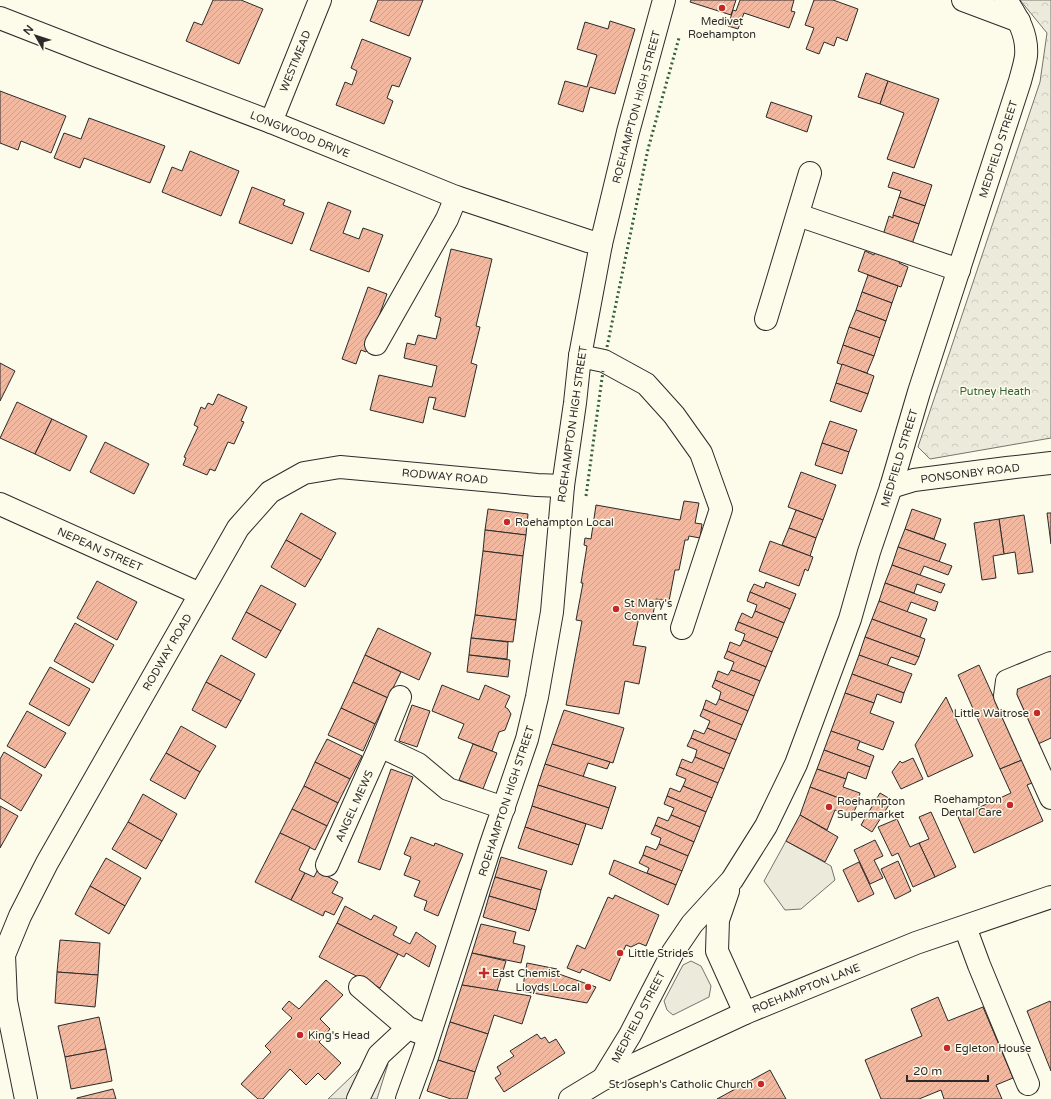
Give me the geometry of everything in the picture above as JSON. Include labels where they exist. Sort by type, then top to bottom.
[{"type":"main road","name":"WESTMEAD","points":[[271,122],[320,0]]},
{"type":"main road","name":"ROEHAMPTON HIGH STREET","points":[[407,1099],[429,1037],[490,847],[528,739],[552,612],[563,486],[580,356],[601,244],[628,132],[664,0]]},
{"type":"main road","points":[[963,0],[1019,21]]},
{"type":"main road","name":"MEDFIELD STREET","points":[[603,1079],[630,1036],[673,952],[692,924],[732,880],[766,826],[796,764],[850,619],[869,552],[891,487],[919,392],[1020,81],[1026,56],[1024,39],[1019,21],[1006,0]]},
{"type":"main road","name":"LONGWOOD DRIVE","points":[[0,18],[271,122],[456,198],[601,244]]},
{"type":"main road","points":[[766,319],[810,173]]},
{"type":"main road","points":[[376,344],[447,219],[456,198]]},
{"type":"main road","points":[[798,215],[959,270]]},
{"type":"main road","points":[[580,356],[604,362],[646,384],[674,415],[701,454],[720,509],[682,628]]},
{"type":"main road","name":"PONSONBY ROAD","points":[[891,487],[914,480],[1051,463]]},
{"type":"main road","name":"RODWAY ROAD","points":[[26,1099],[6,1001],[2,954],[47,863],[238,528],[270,492],[304,473],[340,467],[537,485],[563,486]]},
{"type":"main road","name":"NEPEAN STREET","points":[[0,504],[200,594]]},
{"type":"main road","points":[[1051,662],[1008,681],[1004,696],[1051,798]]},
{"type":"main road","name":"ANGEL MEWS","points":[[328,865],[400,696]]},
{"type":"main road","points":[[380,746],[418,764],[448,788],[504,808]]},
{"type":"main road","name":"MEDFIELD STREET","points":[[732,880],[718,920],[717,951],[745,1014]]},
{"type":"main road","name":"ROEHAMPTON LANE","points":[[570,1099],[603,1079],[745,1014],[916,943],[1051,898]]},
{"type":"main road","points":[[965,927],[978,965],[1028,1084]]},
{"type":"main road","points":[[360,987],[408,1028],[429,1037]]},
{"type":"main road","points":[[358,1099],[379,1055],[408,1028]]},
{"type":"green space","name":"Putney Heath","points":[[1020,0],[1051,0],[1051,438],[930,459],[918,447],[1040,82],[1047,33]]},
{"type":"shaded area","points":[[786,841],[831,866],[835,880],[801,909],[785,910],[764,881]]},
{"type":"shaded area","points":[[691,961],[701,966],[711,986],[709,997],[673,1015],[667,1010],[664,1001],[683,965]]},
{"type":"shaded area","points":[[377,1052],[388,1064],[377,1099],[328,1099]]},
{"type":"building","points":[[213,0],[241,0],[263,9],[239,64],[186,41],[194,22],[202,25]]},
{"type":"building","points":[[378,0],[423,0],[409,36],[370,21]]},
{"type":"building","name":"Medivet Roehampton","points":[[691,0],[736,0],[731,15],[690,2]]},
{"type":"building","points":[[740,0],[794,0],[791,11],[795,12],[789,28],[744,13],[738,29],[728,26],[733,10],[736,11]]},
{"type":"building","points":[[814,0],[833,0],[858,9],[847,41],[837,37],[834,46],[824,42],[819,54],[806,49],[814,28],[805,25]]},
{"type":"building","points":[[610,21],[635,29],[615,94],[590,87],[583,112],[558,104],[565,81],[587,87],[597,55],[577,49],[585,22],[608,29]]},
{"type":"building","points":[[362,39],[411,58],[399,87],[392,85],[387,98],[393,101],[384,124],[336,105],[345,82],[352,85],[357,71],[351,68]]},
{"type":"building","points":[[866,73],[888,81],[880,104],[858,97]]},
{"type":"building","points":[[888,81],[939,99],[914,168],[887,159],[904,113],[880,104]]},
{"type":"building","points":[[0,91],[66,116],[51,153],[21,141],[18,150],[0,143]]},
{"type":"building","points":[[771,102],[812,116],[807,132],[766,117]]},
{"type":"building","points":[[89,118],[165,146],[150,183],[84,158],[80,168],[54,158],[64,133],[81,139]]},
{"type":"building","points":[[190,151],[239,171],[221,216],[162,192],[172,167],[182,171]]},
{"type":"building","points":[[893,172],[932,185],[925,206],[899,197],[901,191],[888,187]]},
{"type":"building","points":[[252,187],[285,200],[283,205],[304,213],[292,244],[239,223]]},
{"type":"building","points":[[899,197],[925,206],[919,224],[893,215]]},
{"type":"building","points":[[328,202],[351,211],[343,233],[359,239],[363,228],[383,235],[369,272],[310,250]]},
{"type":"building","points":[[893,215],[919,224],[911,247],[882,238],[889,216],[893,218]]},
{"type":"building","points":[[877,246],[902,255],[899,263],[908,267],[901,287],[858,271],[865,251],[874,255]]},
{"type":"building","points":[[451,249],[492,259],[476,326],[480,327],[471,363],[477,365],[465,417],[433,409],[436,398],[429,397],[423,423],[370,410],[379,375],[432,387],[437,366],[404,358],[407,343],[415,345],[418,335],[436,339],[441,318],[435,316]]},
{"type":"building","points":[[868,275],[898,286],[892,303],[862,292]]},
{"type":"building","points":[[368,287],[387,294],[366,352],[361,350],[356,364],[342,359]]},
{"type":"building","points":[[862,292],[892,303],[886,321],[856,310]]},
{"type":"building","points":[[856,310],[886,321],[880,338],[849,327]]},
{"type":"building","points":[[849,327],[880,338],[874,356],[843,345]]},
{"type":"building","points":[[843,345],[874,356],[867,373],[837,363]]},
{"type":"building","points":[[0,363],[15,371],[0,401]]},
{"type":"building","points":[[842,364],[874,376],[868,394],[836,383]]},
{"type":"building","points":[[836,383],[868,394],[861,412],[830,401]]},
{"type":"building","points":[[218,394],[247,407],[241,421],[244,422],[234,444],[228,442],[215,471],[210,469],[207,475],[183,465],[186,458],[184,457],[198,427],[194,425],[201,407],[205,409],[208,403],[213,405]]},
{"type":"building","points":[[17,402],[52,419],[35,454],[0,438]]},
{"type":"building","points":[[52,419],[87,436],[70,471],[35,454]]},
{"type":"building","points":[[830,421],[857,430],[849,452],[822,443]]},
{"type":"building","points":[[105,442],[149,464],[134,494],[90,472]]},
{"type":"building","points":[[822,443],[849,452],[842,474],[815,465]]},
{"type":"building","points":[[801,472],[836,485],[823,520],[788,507]]},
{"type":"building","name":"St Mary's Convent","points":[[684,501],[699,503],[695,523],[702,524],[700,538],[689,536],[688,540],[685,540],[679,570],[675,570],[669,601],[656,599],[652,619],[639,617],[633,645],[646,647],[639,684],[625,681],[619,714],[566,705],[582,621],[576,620],[583,583],[581,583],[587,546],[584,545],[585,538],[591,539],[596,505],[680,520]]},
{"type":"building","name":"Roehampton Local","points":[[488,509],[528,514],[526,535],[485,530]]},
{"type":"building","points":[[912,509],[941,519],[934,539],[905,529]]},
{"type":"building","points":[[796,510],[823,520],[816,538],[789,528]]},
{"type":"building","points":[[301,513],[336,533],[321,560],[286,540]]},
{"type":"building","points":[[1047,513],[1051,513],[1051,544]]},
{"type":"building","points":[[1024,515],[1033,572],[1018,574],[1015,552],[1004,554],[999,519]]},
{"type":"building","points":[[999,519],[1004,554],[993,556],[996,578],[982,580],[974,523]]},
{"type":"building","points":[[789,528],[816,538],[810,556],[782,545]]},
{"type":"building","points":[[905,529],[946,544],[939,562],[898,547]]},
{"type":"building","points":[[485,530],[526,535],[523,556],[483,551]]},
{"type":"building","points":[[286,540],[321,560],[305,587],[271,567]]},
{"type":"building","points":[[770,541],[813,557],[808,571],[805,569],[799,586],[759,571]]},
{"type":"building","points":[[898,547],[952,566],[948,575],[924,566],[920,575],[892,565]]},
{"type":"building","points":[[483,551],[523,556],[516,620],[475,615]]},
{"type":"building","points":[[892,565],[945,584],[941,593],[917,584],[914,593],[885,583]]},
{"type":"building","points":[[97,581],[137,602],[117,640],[77,618]]},
{"type":"building","points":[[766,582],[796,594],[790,609],[750,592],[754,584],[764,588]]},
{"type":"building","points":[[885,583],[938,602],[935,611],[911,602],[907,612],[879,601]]},
{"type":"building","points":[[261,585],[296,604],[281,631],[246,612]]},
{"type":"building","points":[[750,592],[790,609],[784,623],[755,611],[757,605],[747,601]]},
{"type":"building","points":[[879,601],[927,619],[920,637],[872,619]]},
{"type":"building","points":[[755,611],[784,623],[778,638],[738,622],[742,613],[752,618]]},
{"type":"building","points":[[246,612],[281,631],[266,658],[232,639]]},
{"type":"building","points":[[475,615],[516,620],[513,642],[471,638]]},
{"type":"building","points":[[872,619],[925,639],[919,657],[865,637]]},
{"type":"building","points":[[738,622],[778,638],[772,652],[743,640],[745,634],[735,630]]},
{"type":"building","points":[[75,623],[114,645],[93,683],[54,661]]},
{"type":"building","points":[[378,628],[431,653],[419,680],[365,655]]},
{"type":"building","points":[[865,637],[919,657],[915,665],[891,657],[887,666],[859,655]]},
{"type":"building","points":[[471,638],[508,642],[507,659],[469,655]]},
{"type":"building","points":[[743,640],[772,652],[766,667],[727,651],[730,642],[740,646]]},
{"type":"building","points":[[727,651],[766,667],[760,681],[731,670],[734,662],[724,658]]},
{"type":"building","points":[[221,655],[255,674],[241,701],[206,682]]},
{"type":"building","points":[[365,655],[401,672],[388,698],[353,682]]},
{"type":"building","points":[[469,655],[510,660],[508,677],[467,672]]},
{"type":"building","points":[[859,655],[912,674],[904,693],[852,674]]},
{"type":"building","points":[[979,665],[1022,760],[1000,769],[958,675]]},
{"type":"building","points":[[50,667],[90,689],[69,726],[29,704]]},
{"type":"building","points":[[731,670],[760,681],[754,696],[715,680],[718,671],[728,675]]},
{"type":"building","name":"Little Waitrose","points":[[1051,670],[1051,738],[1038,744],[1012,688]]},
{"type":"building","points":[[852,674],[904,693],[901,703],[877,694],[874,703],[845,693]]},
{"type":"building","points":[[715,680],[754,696],[748,711],[719,699],[721,692],[712,687]]},
{"type":"building","points":[[206,682],[241,701],[226,728],[192,710]]},
{"type":"building","points":[[353,682],[388,698],[375,724],[341,708]]},
{"type":"building","points":[[442,685],[479,700],[485,685],[510,696],[505,707],[511,714],[505,730],[499,732],[492,751],[458,738],[464,724],[432,711]]},
{"type":"building","points":[[845,693],[874,703],[870,713],[894,722],[883,750],[831,731]]},
{"type":"building","points":[[946,697],[973,756],[928,777],[915,745]]},
{"type":"building","points":[[719,699],[748,711],[742,725],[703,709],[706,700],[716,705]]},
{"type":"building","points":[[412,705],[430,711],[417,747],[399,741]]},
{"type":"building","points":[[341,708],[375,724],[363,751],[328,735]]},
{"type":"building","points":[[703,709],[742,725],[736,740],[707,728],[710,721],[700,716]]},
{"type":"building","points":[[564,710],[624,728],[613,763],[552,744]]},
{"type":"building","points":[[27,711],[66,733],[45,768],[7,746]]},
{"type":"building","points":[[181,726],[216,746],[200,772],[166,753]]},
{"type":"building","points":[[707,728],[736,740],[730,754],[691,738],[694,730],[704,734]]},
{"type":"building","points":[[831,731],[860,741],[857,749],[874,756],[870,767],[824,750]]},
{"type":"building","points":[[691,738],[730,754],[724,769],[695,757],[697,750],[687,746]]},
{"type":"building","points":[[327,739],[362,756],[350,779],[315,762]]},
{"type":"building","points":[[473,744],[497,753],[483,789],[459,780]]},
{"type":"building","points":[[552,744],[610,762],[607,769],[588,763],[583,777],[545,764]]},
{"type":"building","points":[[824,750],[870,767],[866,779],[848,772],[846,779],[817,769]]},
{"type":"building","points":[[4,752],[42,775],[21,811],[0,798],[0,759]]},
{"type":"building","points":[[166,753],[200,772],[185,799],[150,780]]},
{"type":"building","points":[[695,757],[724,769],[718,783],[679,767],[682,759],[692,763]]},
{"type":"building","points":[[913,758],[923,779],[901,789],[892,772],[900,761],[902,763]]},
{"type":"building","name":"Roehampton Dental Care","points":[[1022,760],[1032,783],[1027,785],[1043,821],[974,853],[958,817],[1011,793],[1000,769]]},
{"type":"building","points":[[315,762],[350,779],[338,803],[304,786]]},
{"type":"building","points":[[545,764],[616,787],[609,808],[538,785]]},
{"type":"building","points":[[679,767],[718,783],[712,798],[683,786],[686,779],[676,775]]},
{"type":"building","points":[[391,769],[413,777],[380,870],[358,862]]},
{"type":"building","points":[[817,769],[846,779],[843,787],[860,793],[857,805],[810,787]]},
{"type":"building","points":[[538,785],[609,808],[602,829],[532,806]]},
{"type":"building","points":[[304,786],[338,803],[327,826],[292,809]]},
{"type":"building","points":[[683,786],[712,798],[706,812],[667,796],[670,788],[680,792]]},
{"type":"building","name":"Roehampton Supermarket","points":[[810,787],[857,805],[852,816],[835,810],[827,830],[800,815]]},
{"type":"building","points":[[880,793],[892,800],[872,832],[861,825]]},
{"type":"building","points":[[143,794],[177,814],[162,841],[128,822]]},
{"type":"building","points":[[667,796],[706,812],[700,827],[671,815],[674,808],[664,804]]},
{"type":"building","points":[[0,806],[18,816],[0,848]]},
{"type":"building","points":[[532,806],[586,824],[579,845],[525,827]]},
{"type":"building","points":[[292,809],[327,826],[315,850],[280,833]]},
{"type":"building","points":[[931,812],[956,867],[935,877],[919,843],[929,839],[919,817]]},
{"type":"building","points":[[671,815],[700,827],[694,842],[655,825],[658,817],[668,821]]},
{"type":"building","points":[[800,815],[838,837],[825,862],[786,841]]},
{"type":"building","points":[[897,819],[910,847],[919,843],[935,877],[913,887],[898,853],[892,856],[878,827]]},
{"type":"building","points":[[128,822],[162,841],[146,869],[112,849]]},
{"type":"building","points":[[655,825],[694,842],[688,856],[659,844],[661,838],[651,834]]},
{"type":"building","points":[[525,827],[579,845],[572,865],[518,848]]},
{"type":"building","points":[[280,833],[310,847],[299,870],[305,873],[291,900],[255,882]]},
{"type":"building","points":[[411,837],[434,846],[435,843],[463,854],[438,916],[424,910],[427,901],[414,896],[420,881],[404,875],[411,857],[404,854]]},
{"type":"building","points":[[875,840],[883,856],[874,860],[883,878],[870,884],[854,850]]},
{"type":"building","points":[[659,844],[688,856],[682,871],[643,855],[646,846],[656,850]]},
{"type":"building","points":[[643,855],[682,871],[676,885],[647,873],[649,868],[639,863]]},
{"type":"building","points":[[501,857],[547,871],[541,890],[495,877]]},
{"type":"building","points":[[106,858],[141,878],[125,906],[90,886]]},
{"type":"building","points":[[614,860],[676,885],[668,905],[609,874]]},
{"type":"building","points":[[898,861],[911,891],[895,899],[881,869]]},
{"type":"building","points":[[859,862],[874,894],[858,902],[843,870]]},
{"type":"building","points":[[317,871],[338,882],[332,893],[343,898],[334,915],[325,911],[323,916],[291,900],[305,873],[314,877]]},
{"type":"building","points":[[495,877],[541,890],[536,910],[489,896]]},
{"type":"building","points":[[90,886],[125,906],[109,934],[75,914]]},
{"type":"building","points":[[615,895],[659,915],[646,946],[639,943],[631,947],[626,945],[610,981],[582,969],[580,973],[567,968],[577,945],[585,949],[608,897],[613,899]]},
{"type":"building","points":[[489,896],[536,910],[529,931],[483,917]]},
{"type":"building","points":[[345,906],[371,920],[374,915],[397,927],[393,935],[410,944],[416,932],[436,946],[429,967],[406,953],[404,957],[337,923]]},
{"type":"building","points":[[337,923],[398,954],[380,988],[319,957]]},
{"type":"building","points":[[481,924],[516,932],[513,943],[525,946],[521,963],[472,953]]},
{"type":"building","points":[[60,940],[100,943],[98,975],[57,972]]},
{"type":"building","name":"East Chemist","points":[[472,953],[506,961],[497,991],[462,985]]},
{"type":"building","points":[[527,963],[557,969],[556,973],[596,987],[587,1003],[522,991]]},
{"type":"building","points":[[57,972],[98,975],[95,1007],[55,1003]]},
{"type":"building","name":"King's Head","points":[[326,980],[343,995],[320,1019],[330,1029],[319,1042],[341,1063],[325,1080],[318,1073],[306,1085],[290,1069],[263,1099],[258,1099],[241,1084],[271,1052],[265,1046],[292,1018],[282,1009],[289,1001],[299,1009]]},
{"type":"building","points":[[462,985],[531,996],[522,1024],[494,1015],[488,1034],[450,1022]]},
{"type":"building","name":"Egleton House","points":[[938,997],[948,1021],[983,1007],[1013,1078],[996,1085],[1002,1099],[944,1099],[941,1090],[919,1099],[881,1099],[865,1060],[922,1036],[911,1009]]},
{"type":"building","points":[[1050,1001],[1051,1003],[1051,1071],[1027,1011]]},
{"type":"building","points":[[99,1017],[106,1049],[65,1057],[58,1026]]},
{"type":"building","points":[[450,1022],[488,1034],[475,1072],[438,1060]]},
{"type":"building","points":[[537,1034],[541,1039],[545,1037],[549,1043],[556,1039],[565,1053],[504,1092],[495,1078],[501,1074],[497,1067],[514,1056],[510,1051]]},
{"type":"building","points":[[106,1049],[112,1081],[71,1089],[65,1057]]},
{"type":"building","points":[[438,1060],[475,1072],[467,1099],[451,1099],[427,1091]]},
{"type":"building","name":"St Joseph's Catholic Church","points":[[770,1070],[786,1099],[717,1099]]},
{"type":"building","points":[[113,1089],[116,1099],[77,1099],[77,1098]]},
{"type":"hedge","points":[[607,347],[648,149],[679,38]]},
{"type":"hedge","points":[[586,496],[603,371]]},
{"type":"place","name":"Medivet Roehampton","points":[[722,8]]},
{"type":"place","name":"Roehampton Local","points":[[507,522]]},
{"type":"place","name":"St Mary's Convent","points":[[616,609]]},
{"type":"place","name":"Little Waitrose","points":[[1037,713]]},
{"type":"place","name":"Roehampton Dental Care","points":[[1010,805]]},
{"type":"place","name":"Roehampton Supermarket","points":[[829,807]]},
{"type":"place","name":"Little Strides","points":[[620,953]]},
{"type":"place","name":"East Chemist","points":[[484,973]]},
{"type":"place","name":"Lloyds Local","points":[[588,987]]},
{"type":"place","name":"King's Head","points":[[300,1035]]},
{"type":"place","name":"Egleton House","points":[[947,1048]]},
{"type":"place","name":"St Joseph's Catholic Church","points":[[761,1084]]}]
